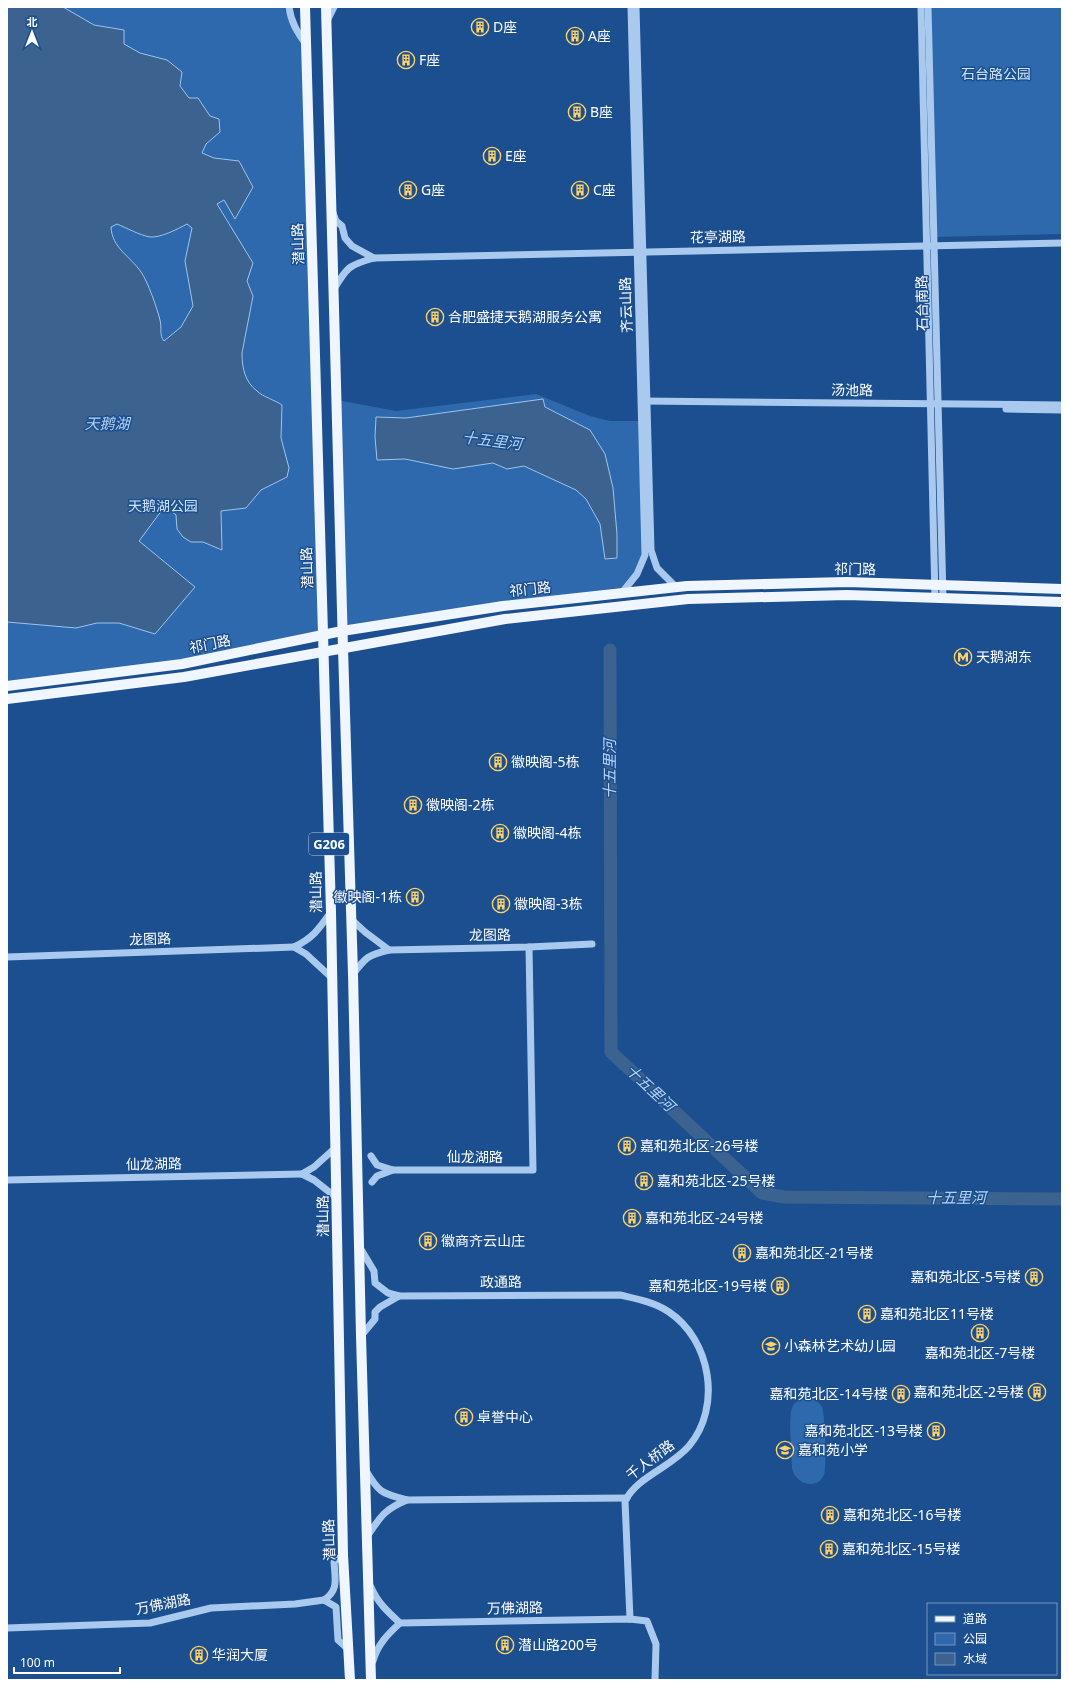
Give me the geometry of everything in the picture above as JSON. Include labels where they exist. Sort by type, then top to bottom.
[{"type":"main road","name":"潜山路","points":[[305,7],[331,912],[334,1149],[337,1198],[343,1555],[350,1680]]},
{"type":"main road","name":"G206","points":[[326,7],[371,1680]]},
{"type":"main road","name":"祁门路","points":[[7,686],[182,664],[342,631],[503,606],[676,587],[847,582],[1062,589]]},
{"type":"main road","name":"祁门路","points":[[7,699],[184,677],[505,619],[688,599],[847,595],[1062,602]]},
{"type":"street","points":[[289,7],[291,19],[295,29],[306,45]]},
{"type":"street","points":[[327,21],[334,7]]},
{"type":"street","name":"齐云山路","points":[[621,594],[637,574],[645,556],[644,403],[631,7]]},
{"type":"street","points":[[636,7],[640,252]]},
{"type":"street","name":"石台南路","points":[[921,7],[930,246],[939,598]]},
{"type":"street","name":"石台南路","points":[[928,7],[930,246]]},
{"type":"street","name":"花亭湖路","points":[[332,211],[336,221],[342,226],[345,238],[352,246],[374,258]]},
{"type":"street","name":"花亭湖路","points":[[334,289],[344,272],[353,264],[374,258],[1062,243]]},
{"type":"street","points":[[644,403],[651,550],[657,568],[676,587]]},
{"type":"street","name":"汤池路","points":[[644,403],[934,406],[1062,405]]},
{"type":"street","name":"汤池路","points":[[934,406],[1062,410]]},
{"type":"street","points":[[294,947],[317,933],[331,912]]},
{"type":"street","points":[[351,919],[364,932],[389,950]]},
{"type":"street","name":"龙图路","points":[[353,974],[365,959],[373,954],[389,950],[592,944]]},
{"type":"street","points":[[294,947],[306,954],[332,978]]},
{"type":"street","name":"龙图路","points":[[7,957],[294,947]]},
{"type":"street","name":"仙龙湖路","points":[[394,1170],[533,1170],[529,947]]},
{"type":"street","points":[[302,1174],[314,1167],[334,1149]]},
{"type":"street","points":[[371,1156],[377,1164],[394,1170]]},
{"type":"street","points":[[372,1182],[377,1176],[394,1170]]},
{"type":"street","points":[[302,1174],[314,1180],[337,1198]]},
{"type":"street","name":"仙龙湖路","points":[[7,1180],[302,1174]]},
{"type":"street","points":[[359,1246],[374,1271],[375,1283],[388,1293],[399,1296]]},
{"type":"street","name":"政通路","points":[[399,1296],[603,1294]]},
{"type":"street","name":"千人桥路","points":[[603,1294],[620,1295],[638,1299],[654,1304],[670,1312],[693,1338],[702,1353],[707,1370],[708,1402],[698,1432],[690,1445],[678,1458],[634,1487],[627,1498],[625,1510],[630,1619]]},
{"type":"street","points":[[361,1336],[375,1319],[375,1312],[380,1307],[399,1296]]},
{"type":"street","points":[[365,1469],[376,1488],[388,1495],[407,1500],[627,1498]]},
{"type":"street","points":[[368,1535],[380,1518],[391,1507],[407,1500]]},
{"type":"street","points":[[343,1555],[334,1562],[335,1587],[332,1595],[324,1600],[336,1607],[338,1640],[349,1650]]},
{"type":"street","points":[[368,1581],[374,1595],[384,1609],[400,1623],[384,1638],[376,1652],[371,1669]]},
{"type":"street","name":"万佛湖路","points":[[7,1628],[150,1623],[211,1608],[295,1604],[324,1600]]},
{"type":"street","name":"万佛湖路","points":[[400,1623],[630,1619],[647,1621],[656,1644],[655,1680]]},
{"type":"green space","name":"天鹅湖","points":[[7,7],[284,7],[295,35],[306,45],[323,636],[182,664],[7,686]]},
{"type":"green space","name":"石台路公园","points":[[928,7],[1062,7],[1062,234],[934,237]]},
{"type":"green space","points":[[536,394],[590,416],[610,421],[642,421],[645,555],[621,594],[342,631],[337,400],[396,411]]},
{"type":"green space","points":[[806,1398],[815,1400],[822,1407],[825,1429],[824,1475],[816,1483],[811,1484],[806,1484],[797,1478],[792,1468],[790,1428],[791,1413],[796,1402]]},
{"type":"water","name":"天鹅湖","points":[[7,7],[63,7],[94,25],[124,30],[124,44],[140,53],[167,60],[182,72],[180,86],[189,98],[198,98],[210,116],[219,119],[220,132],[206,144],[202,153],[214,158],[239,161],[253,187],[235,219],[224,200],[217,204],[253,263],[247,281],[253,296],[242,353],[243,364],[247,379],[253,387],[262,395],[282,405],[281,438],[289,468],[287,477],[261,490],[246,508],[221,511],[222,550],[203,542],[191,542],[183,537],[177,529],[176,515],[165,506],[139,541],[195,587],[155,634],[119,623],[97,623],[76,628],[7,622]],"holes":[[[117,224],[150,237],[164,235],[187,224],[192,228],[185,261],[193,306],[181,327],[164,341],[159,315],[146,282],[137,266],[118,246],[112,234],[111,227]]]},
{"type":"water","points":[[543,399],[545,407],[590,430],[605,454],[613,488],[617,534],[617,558],[605,559],[600,524],[586,499],[576,490],[524,466],[507,469],[493,463],[453,469],[405,459],[377,460],[375,437],[376,417],[406,418]]},
{"type":"waterway","name":"十五里河","points":[[610,650],[611,1052],[762,1193],[784,1197],[1062,1199]]},
{"type":"place","name":"D座","points":[[480,27]]},
{"type":"place","name":"A座","points":[[575,36]]},
{"type":"place","name":"F座","points":[[406,60]]},
{"type":"place","name":"B座","points":[[577,112]]},
{"type":"place","name":"E座","points":[[492,156]]},
{"type":"place","name":"G座","points":[[408,190]]},
{"type":"place","name":"C座","points":[[580,190]]},
{"type":"place","name":"合肥盛捷天鹅湖服务公寓","points":[[435,317]]},
{"type":"place","name":"天鹅湖东","points":[[963,657]]},
{"type":"place","name":"徽映阁-5栋","points":[[498,762]]},
{"type":"place","name":"徽映阁-2栋","points":[[413,805]]},
{"type":"place","name":"徽映阁-4栋","points":[[500,833]]},
{"type":"place","name":"徽映阁-1栋","points":[[415,897]]},
{"type":"place","name":"徽映阁-3栋","points":[[501,904]]},
{"type":"place","name":"嘉和苑北区-26号楼","points":[[627,1146]]},
{"type":"place","name":"嘉和苑北区-25号楼","points":[[644,1181]]},
{"type":"place","name":"嘉和苑北区-24号楼","points":[[632,1218]]},
{"type":"place","name":"徽商齐云山庄","points":[[428,1241]]},
{"type":"place","name":"嘉和苑北区-21号楼","points":[[742,1253]]},
{"type":"place","name":"嘉和苑北区-5号楼","points":[[1034,1277]]},
{"type":"place","name":"嘉和苑北区-19号楼","points":[[780,1286]]},
{"type":"place","name":"嘉和苑北区11号楼","points":[[867,1314]]},
{"type":"place","name":"嘉和苑北区-7号楼","points":[[980,1333]]},
{"type":"place","name":"小森林艺术幼儿园","points":[[771,1346]]},
{"type":"place","name":"嘉和苑北区-2号楼","points":[[1037,1392]]},
{"type":"place","name":"嘉和苑北区-14号楼","points":[[901,1394]]},
{"type":"place","name":"卓誉中心","points":[[464,1417]]},
{"type":"place","name":"嘉和苑北区-13号楼","points":[[936,1431]]},
{"type":"place","name":"嘉和苑小学","points":[[785,1450]]},
{"type":"place","name":"嘉和苑北区-16号楼","points":[[830,1515]]},
{"type":"place","name":"嘉和苑北区-15号楼","points":[[829,1549]]},
{"type":"place","name":"潜山路200号","points":[[505,1645]]},
{"type":"place","name":"华润大厦","points":[[199,1655]]},
{"type":"park label","name":"天鹅湖公园","points":[[163,506]]}]
